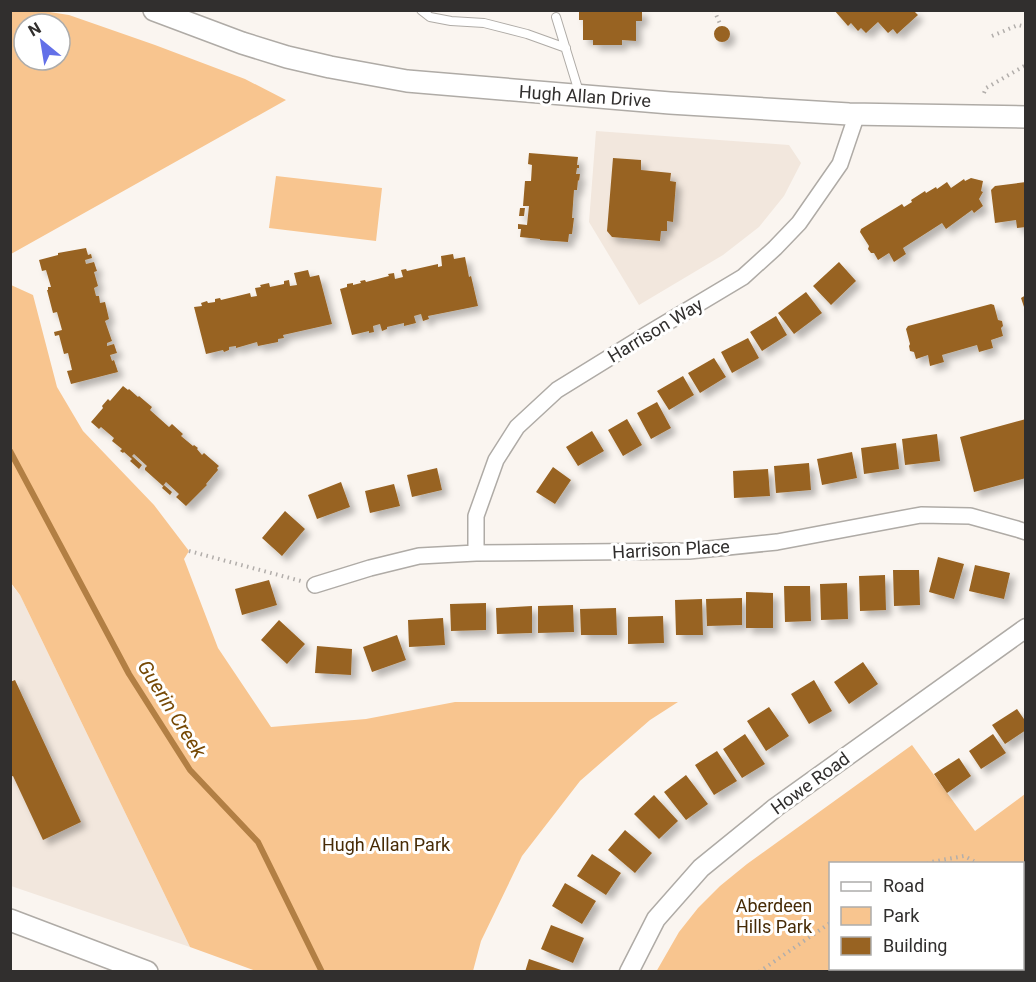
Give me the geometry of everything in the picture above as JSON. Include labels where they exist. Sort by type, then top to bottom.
[{"type":"main road","name":"Hugh Allan Drive","points":[[154,10],[242,44],[287,57],[407,81],[670,103],[857,114],[1026,117]]},
{"type":"main road","points":[[10,920],[147,972]]},
{"type":"street","name":"Harrison Way","points":[[476,554],[476,516],[496,460],[517,427],[557,390],[743,277],[759,263],[799,223],[840,164],[857,114]]},
{"type":"street","name":"Harrison Place","points":[[315,585],[419,556],[689,551],[777,542],[921,515],[970,516],[1026,532]]},
{"type":"street","name":"Howe Road","points":[[629,972],[656,919],[701,868],[776,807],[1026,628]]},
{"type":"lane","points":[[422,10],[430,17],[451,21],[483,22],[566,48]]},
{"type":"lane","points":[[556,17],[581,96]]},
{"type":"path","points":[[714,10],[721,26]]},
{"type":"path","points":[[992,36],[1018,25],[1026,27]]},
{"type":"path","points":[[984,93],[986,88],[1026,65]]},
{"type":"path","points":[[189,551],[315,585]]},
{"type":"path","points":[[931,862],[964,856],[974,861]]},
{"type":"path","points":[[759,972],[829,924]]},
{"type":"shaded area","points":[[596,131],[789,145],[801,163],[784,196],[759,227],[723,255],[639,305],[589,222]]},
{"type":"shaded area","points":[[10,583],[20,595],[190,947],[11,886]]},
{"type":"green space","points":[[11,10],[50,12],[12,12],[12,72],[72,72],[72,16],[245,79],[286,100],[11,254]]},
{"type":"green space","points":[[276,176],[382,188],[376,241],[269,228]]},
{"type":"green space","name":"Hugh Allan Park","points":[[11,285],[33,295],[57,387],[83,431],[154,505],[189,551],[184,559],[218,648],[271,727],[366,719],[455,702],[678,702],[650,720],[580,781],[522,856],[481,941],[473,971],[256,971],[190,947],[20,595],[11,583]]},
{"type":"green space","name":"Aberdeen Hills Park","points":[[912,745],[975,831],[1025,794],[1025,971],[656,972],[679,932],[720,886]]},
{"type":"building","points":[[579,10],[642,10],[642,21],[636,21],[636,41],[622,40],[622,45],[593,45],[593,40],[583,40],[583,20],[579,20]]},
{"type":"building","points":[[834,10],[913,10],[918,15],[897,34],[893,29],[888,33],[878,22],[866,33],[861,28],[858,31],[851,23],[848,26]]},
{"type":"building","points":[[719,26],[725,26],[730,34],[728,40],[719,42],[714,37],[714,31]]},
{"type":"building","points":[[529,153],[578,157],[579,168],[576,174],[580,174],[577,190],[574,190],[572,218],[574,218],[572,234],[569,234],[568,242],[520,237],[521,229],[518,229],[518,224],[527,225],[529,206],[523,206],[525,181],[531,181],[532,165],[528,164]]},
{"type":"building","points":[[613,158],[641,160],[641,170],[671,173],[670,181],[676,182],[673,222],[667,221],[667,231],[661,231],[660,241],[612,237],[607,231]]},
{"type":"building","points":[[971,178],[983,181],[981,191],[983,192],[979,199],[983,206],[974,213],[972,210],[946,229],[942,223],[903,248],[906,254],[894,262],[889,253],[878,260],[868,249],[869,246],[860,232],[861,229],[902,204],[904,207],[925,191],[926,193],[936,187],[937,189],[947,182],[951,188],[964,179],[965,181]]},
{"type":"building","points":[[1026,182],[1026,227],[1017,228],[1016,220],[995,223],[991,190],[995,186]]},
{"type":"building","points":[[520,208],[525,208],[524,216],[519,216]]},
{"type":"building","points":[[86,248],[88,255],[91,254],[92,258],[85,260],[86,264],[94,262],[97,271],[94,272],[98,286],[94,288],[96,296],[99,296],[100,303],[105,302],[109,319],[105,321],[112,341],[107,343],[107,346],[114,344],[117,353],[110,355],[118,372],[71,384],[67,371],[72,370],[68,353],[64,354],[59,335],[55,336],[54,332],[62,330],[57,312],[53,313],[47,290],[51,287],[46,270],[42,271],[39,260],[58,255],[58,253]]},
{"type":"building","points":[[453,254],[454,259],[465,257],[478,306],[428,316],[429,319],[423,321],[421,314],[414,316],[416,323],[387,327],[382,331],[380,324],[373,326],[374,332],[352,335],[340,289],[347,287],[347,284],[353,283],[353,285],[365,280],[366,282],[389,276],[388,274],[394,273],[395,279],[403,277],[401,270],[406,269],[407,271],[438,264],[438,267],[442,266],[441,256]]},
{"type":"building","points":[[839,262],[856,281],[831,305],[813,286]]},
{"type":"building","points":[[308,270],[310,277],[319,275],[332,324],[283,335],[284,338],[278,339],[278,342],[258,346],[257,342],[236,348],[236,346],[229,347],[229,350],[224,352],[223,350],[206,354],[194,307],[202,306],[201,303],[207,301],[208,303],[215,302],[215,299],[220,298],[221,300],[250,293],[251,297],[257,296],[255,288],[269,283],[270,287],[284,284],[284,281],[289,280],[290,286],[297,285],[294,273]]},
{"type":"building","points":[[806,292],[822,313],[794,334],[778,313]]},
{"type":"building","points":[[1026,295],[1026,310],[1025,310],[1021,298]]},
{"type":"building","points":[[994,305],[998,320],[1002,321],[1003,326],[1001,328],[1003,336],[991,340],[993,348],[979,352],[977,345],[942,355],[944,362],[930,366],[928,355],[916,359],[914,352],[910,351],[906,329],[908,326]]},
{"type":"building","points":[[776,316],[787,335],[762,351],[750,332]]},
{"type":"building","points":[[748,338],[759,358],[732,373],[721,352]]},
{"type":"building","points":[[714,358],[726,377],[700,393],[688,373]]},
{"type":"building","points":[[683,376],[694,395],[669,410],[657,391]]},
{"type":"building","points":[[123,386],[139,396],[152,407],[150,410],[169,427],[172,424],[183,434],[181,436],[198,448],[202,455],[204,453],[219,466],[207,485],[186,506],[176,497],[179,494],[166,482],[163,486],[145,470],[147,466],[134,454],[132,456],[142,465],[139,469],[130,461],[132,459],[120,451],[122,449],[112,441],[114,438],[91,422],[108,399],[110,401]]},
{"type":"building","points":[[657,402],[671,428],[651,439],[637,413]]},
{"type":"building","points":[[627,419],[642,445],[623,456],[608,430]]},
{"type":"building","points":[[1026,419],[1026,478],[974,492],[960,437]]},
{"type":"building","points":[[592,431],[604,451],[578,466],[566,447]]},
{"type":"building","points":[[937,434],[940,461],[905,465],[902,439]]},
{"type":"building","points":[[896,443],[899,469],[864,474],[861,448]]},
{"type":"building","points":[[852,452],[857,478],[822,485],[817,459]]},
{"type":"building","points":[[809,463],[811,490],[776,493],[774,466]]},
{"type":"building","points":[[553,467],[571,480],[555,504],[536,492]]},
{"type":"building","points":[[437,468],[442,490],[412,497],[407,475]]},
{"type":"building","points":[[768,469],[770,496],[734,498],[733,471]]},
{"type":"building","points":[[341,482],[350,507],[317,519],[308,495]]},
{"type":"building","points":[[394,484],[400,506],[370,513],[365,491]]},
{"type":"building","points":[[164,485],[172,492],[170,495],[162,488]]},
{"type":"building","points":[[285,511],[305,529],[282,556],[262,538]]},
{"type":"building","points":[[938,557],[964,564],[954,599],[929,592]]},
{"type":"building","points":[[975,565],[1010,573],[1004,599],[969,591]]},
{"type":"building","points":[[893,570],[919,570],[920,605],[894,606]]},
{"type":"building","points":[[885,575],[886,610],[860,611],[859,576]]},
{"type":"building","points":[[269,580],[277,605],[242,615],[235,589]]},
{"type":"building","points":[[847,583],[848,619],[821,620],[820,584]]},
{"type":"building","points":[[784,586],[810,586],[811,621],[785,622]]},
{"type":"building","points":[[746,592],[773,593],[773,628],[746,628]]},
{"type":"building","points":[[742,598],[742,625],[707,626],[706,599]]},
{"type":"building","points":[[702,599],[703,635],[676,635],[675,600]]},
{"type":"building","points":[[486,603],[486,630],[451,631],[450,604]]},
{"type":"building","points":[[573,605],[574,632],[538,633],[538,606]]},
{"type":"building","points":[[532,606],[532,633],[497,634],[496,608]]},
{"type":"building","points":[[616,608],[617,635],[581,635],[580,609]]},
{"type":"building","points":[[663,616],[664,643],[628,644],[628,617]]},
{"type":"building","points":[[443,618],[445,645],[409,647],[408,620]]},
{"type":"building","points":[[279,620],[305,644],[287,664],[261,640]]},
{"type":"building","points":[[397,635],[406,660],[372,672],[363,647]]},
{"type":"building","points":[[317,646],[352,649],[351,675],[315,673]]},
{"type":"building","points":[[863,662],[878,684],[849,704],[834,682]]},
{"type":"building","points":[[15,680],[81,822],[43,840],[13,776],[10,777],[10,682]]},
{"type":"building","points":[[814,680],[832,711],[809,724],[791,694]]},
{"type":"building","points":[[769,707],[789,736],[766,751],[747,721]]},
{"type":"building","points":[[1017,709],[1026,722],[1026,730],[1005,744],[992,725]]},
{"type":"building","points":[[745,734],[765,764],[742,778],[723,749]]},
{"type":"building","points":[[993,734],[1006,753],[981,769],[969,751]]},
{"type":"building","points":[[717,751],[737,781],[714,795],[695,765]]},
{"type":"building","points":[[959,758],[971,776],[947,793],[934,774]]},
{"type":"building","points":[[686,775],[708,804],[686,820],[664,792]]},
{"type":"building","points":[[654,795],[678,821],[659,839],[634,814]]},
{"type":"building","points":[[625,830],[652,853],[635,873],[608,850]]},
{"type":"building","points":[[592,854],[621,873],[606,895],[577,876]]},
{"type":"building","points":[[565,883],[596,901],[582,924],[552,906]]},
{"type":"building","points":[[551,925],[584,938],[573,963],[541,949]]},
{"type":"building","points":[[529,959],[564,971],[564,972],[525,972]]},
{"type":"waterway","name":"Guerin Creek","points":[[10,451],[129,674],[190,770],[258,842],[322,972]]}]
